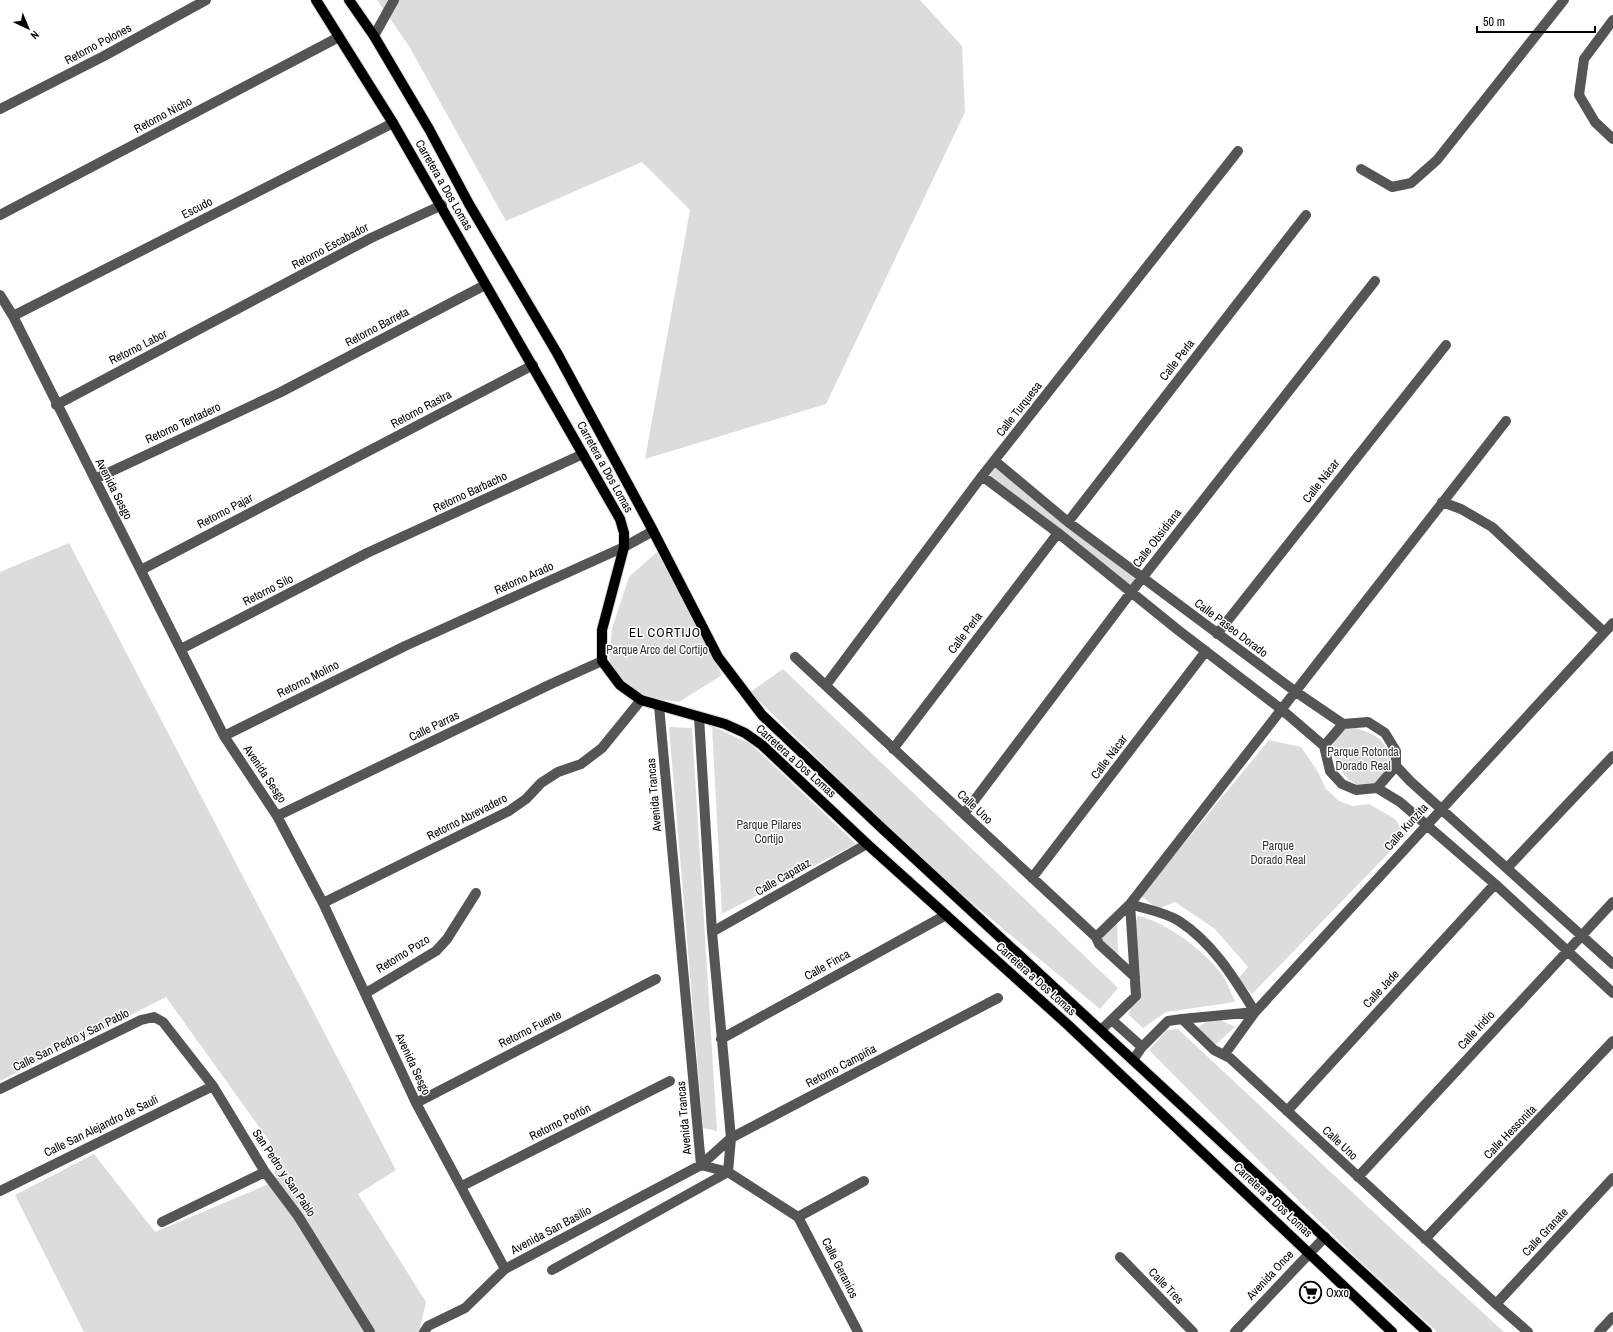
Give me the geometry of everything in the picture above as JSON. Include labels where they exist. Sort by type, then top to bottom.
[{"type":"main road","name":"Carretera a Dos Lomas","points":[[316,0],[442,205],[485,285],[533,365],[620,519],[624,534],[624,547],[602,630],[602,661],[620,685],[641,700],[725,724],[745,733],[762,745],[867,844],[1030,991],[1392,1332]]},
{"type":"main road","name":"Carretera a Dos Lomas","points":[[349,0],[374,36],[429,129],[469,204],[557,353],[653,531],[718,658],[762,715],[1427,1332]]},
{"type":"main road","points":[[1030,991],[1043,977]]},
{"type":"street","name":"Retorno Polones","points":[[0,109],[104,56],[206,0]]},
{"type":"street","points":[[374,36],[394,0]]},
{"type":"street","points":[[1361,170],[1392,187],[1411,183],[1437,160],[1564,0]]},
{"type":"street","points":[[1613,20],[1584,59],[1579,95],[1595,122],[1613,139]]},
{"type":"street","name":"Retorno Nicho","points":[[0,215],[339,37]]},
{"type":"street","name":"Escudo","points":[[13,316],[393,123]]},
{"type":"street","name":"Calle Turquesa","points":[[826,685],[982,476],[1238,151]]},
{"type":"street","name":"Retorno Escabador","points":[[233,313],[371,238],[442,205]]},
{"type":"street","name":"Calle Perla","points":[[1068,522],[1306,215]]},
{"type":"street","name":"Calle Obsidiana","points":[[964,814],[1142,578],[1375,281]]},
{"type":"street","name":"Retorno Barreta","points":[[281,392],[485,285]]},
{"type":"street","name":"Avenida Sesgo","points":[[0,295],[13,316],[56,405],[95,479],[224,736],[277,816],[323,903],[416,1103],[462,1186],[505,1269]]},
{"type":"street","name":"Retorno Labor","points":[[56,405],[233,313]]},
{"type":"street","name":"Calle Nácar","points":[[1217,634],[1446,345]]},
{"type":"street","name":"Retorno Rastra","points":[[322,475],[533,365]]},
{"type":"street","name":"Retorno Tentadero","points":[[95,479],[281,392]]},
{"type":"street","points":[[1096,937],[1130,904],[1506,421]]},
{"type":"street","name":"Retorno Barbacho","points":[[367,553],[584,454]]},
{"type":"street","name":"Calle Paseo Dorado","points":[[995,461],[1068,522],[1142,578],[1296,692],[1343,724]]},
{"type":"street","name":"Retorno Pajar","points":[[141,570],[322,475]]},
{"type":"street","points":[[982,476],[1282,709],[1324,746],[1330,771],[1342,784],[1356,790],[1377,788],[1400,802],[1495,884],[1613,993]]},
{"type":"street","points":[[1442,502],[1460,509],[1492,527],[1604,632]]},
{"type":"street","name":"Retorno Arado","points":[[405,646],[624,547],[653,531]]},
{"type":"street","name":"Calle Perla","points":[[894,749],[1058,534]]},
{"type":"street","name":"Retorno Silo","points":[[181,650],[367,553]]},
{"type":"street","name":"Calle Kunzita","points":[[1224,1055],[1254,1012],[1613,623]]},
{"type":"street","name":"Retorno Molino","points":[[224,736],[405,646]]},
{"type":"street","name":"Calle Nácar","points":[[1032,878],[1206,651]]},
{"type":"street","name":"Calle Uno","points":[[795,657],[1096,937],[1099,944],[1136,977]]},
{"type":"street","name":"Calle Parras","points":[[277,816],[544,687],[602,661]]},
{"type":"street","name":"Retorno Abrevadero","points":[[323,903],[509,811],[526,799],[541,783],[558,772],[581,764],[602,748],[641,700]]},
{"type":"street","name":"Avenida Trancas","points":[[659,706],[701,1165],[728,1172],[798,1217]]},
{"type":"street","points":[[552,1270],[728,1172],[731,1138],[712,932],[699,717]]},
{"type":"street","points":[[1324,746],[1343,724],[1368,722],[1385,733],[1396,751],[1396,766],[1377,788]]},
{"type":"street","points":[[1507,868],[1613,756]]},
{"type":"street","points":[[1396,766],[1440,809],[1583,935],[1613,964]]},
{"type":"street","name":"Calle Capataz","points":[[712,932],[867,844]]},
{"type":"street","name":"Calle Jade","points":[[1286,1111],[1495,884]]},
{"type":"street","name":"Retorno Pozo","points":[[366,993],[436,950],[447,939],[476,893]]},
{"type":"street","name":"Calle Iridio","points":[[1358,1177],[1613,902]]},
{"type":"street","points":[[1101,1030],[1113,1021],[1136,996],[1136,977],[1130,904]]},
{"type":"street","points":[[1130,904],[1178,920],[1207,943],[1231,974],[1254,1012],[1182,1019],[1168,1022],[1142,1047],[1133,1060]]},
{"type":"street","name":"Calle Finca","points":[[721,1039],[946,915]]},
{"type":"street","name":"Retorno Fuente","points":[[416,1103],[656,979]]},
{"type":"street","name":"Retorno Campiña","points":[[701,1165],[731,1138],[998,998]]},
{"type":"street","name":"San Pedro y San Pablo","points":[[154,1017],[163,1022],[173,1032],[213,1086],[265,1172],[298,1216],[370,1332]]},
{"type":"street","name":"Calle San Pedro y San Pablo","points":[[0,1088],[141,1020],[154,1017]]},
{"type":"street","name":"Calle Uno","points":[[1182,1019],[1214,1050],[1224,1055],[1286,1111],[1528,1332]]},
{"type":"street","points":[[1113,1021],[1142,1047]]},
{"type":"street","name":"Calle Hessonita","points":[[1426,1239],[1613,1041]]},
{"type":"street","name":"Retorno Portón","points":[[462,1186],[670,1081]]},
{"type":"street","name":"Calle San Alejandro de Sauli","points":[[0,1191],[213,1086]]},
{"type":"street","name":"Avenida San Basilio","points":[[424,1332],[428,1326],[465,1308],[505,1269],[701,1165]]},
{"type":"street","points":[[162,1222],[265,1172]]},
{"type":"street","name":"Calle Granate","points":[[1496,1304],[1613,1178]]},
{"type":"street","points":[[798,1217],[864,1181]]},
{"type":"street","name":"Calle Geranios","points":[[798,1217],[858,1332]]},
{"type":"street","name":"Avenida Once","points":[[1235,1332],[1325,1237]]},
{"type":"street","name":"Calle Tres","points":[[1120,1257],[1193,1332]]},
{"type":"street","points":[[1599,1332],[1613,1317]]},
{"type":"green space","points":[[377,0],[920,0],[962,46],[965,112],[826,404],[645,459],[690,210],[642,162],[506,221],[409,46]]},
{"type":"green space","points":[[994,467],[1135,579],[1131,587],[990,476]]},
{"type":"green space","points":[[69,543],[396,1170],[358,1194],[426,1302],[419,1332],[84,1332],[15,1195],[94,1154],[155,1232],[276,1181],[272,1145],[166,997],[0,1081],[0,572]]},
{"type":"green space","name":"Parque Arco del Cortijo","points":[[657,552],[722,675],[679,702],[635,696],[609,665],[612,628],[629,577]]},
{"type":"green space","points":[[783,669],[1118,988],[1100,1009],[925,864],[750,692]]},
{"type":"green space","name":"Parque Pilares Cortijo","points":[[712,726],[751,744],[856,844],[722,914]]},
{"type":"green space","name":"Parque Rotonda Dorado Real","points":[[1348,726],[1378,738],[1387,749],[1394,766],[1370,789],[1362,787],[1345,776],[1331,750],[1335,740]]},
{"type":"green space","points":[[669,727],[692,728],[717,1131],[703,1128]]},
{"type":"green space","name":"Parque Dorado Real","points":[[1269,740],[1301,747],[1318,772],[1326,789],[1339,801],[1353,806],[1369,804],[1395,819],[1406,835],[1252,994],[1238,979],[1248,967],[1215,929],[1175,902],[1158,909],[1141,896]]},
{"type":"green space","points":[[1117,916],[1118,959],[1098,942]]},
{"type":"green space","points":[[1138,916],[1173,931],[1196,948],[1223,976],[1235,1002],[1166,1012],[1143,1028],[1128,1014],[1139,994],[1133,926]]},
{"type":"green space","points":[[1221,1020],[1235,1027],[1214,1046],[1193,1030],[1208,1021]]},
{"type":"green space","points":[[1178,1029],[1504,1332],[1437,1332],[1353,1255],[1149,1050],[1167,1030]]},
{"type":"place","name":"Oxxo","points":[[1310,1293]]},
{"type":"district","name":"EL CORTIJO","points":[[665,632]]}]
